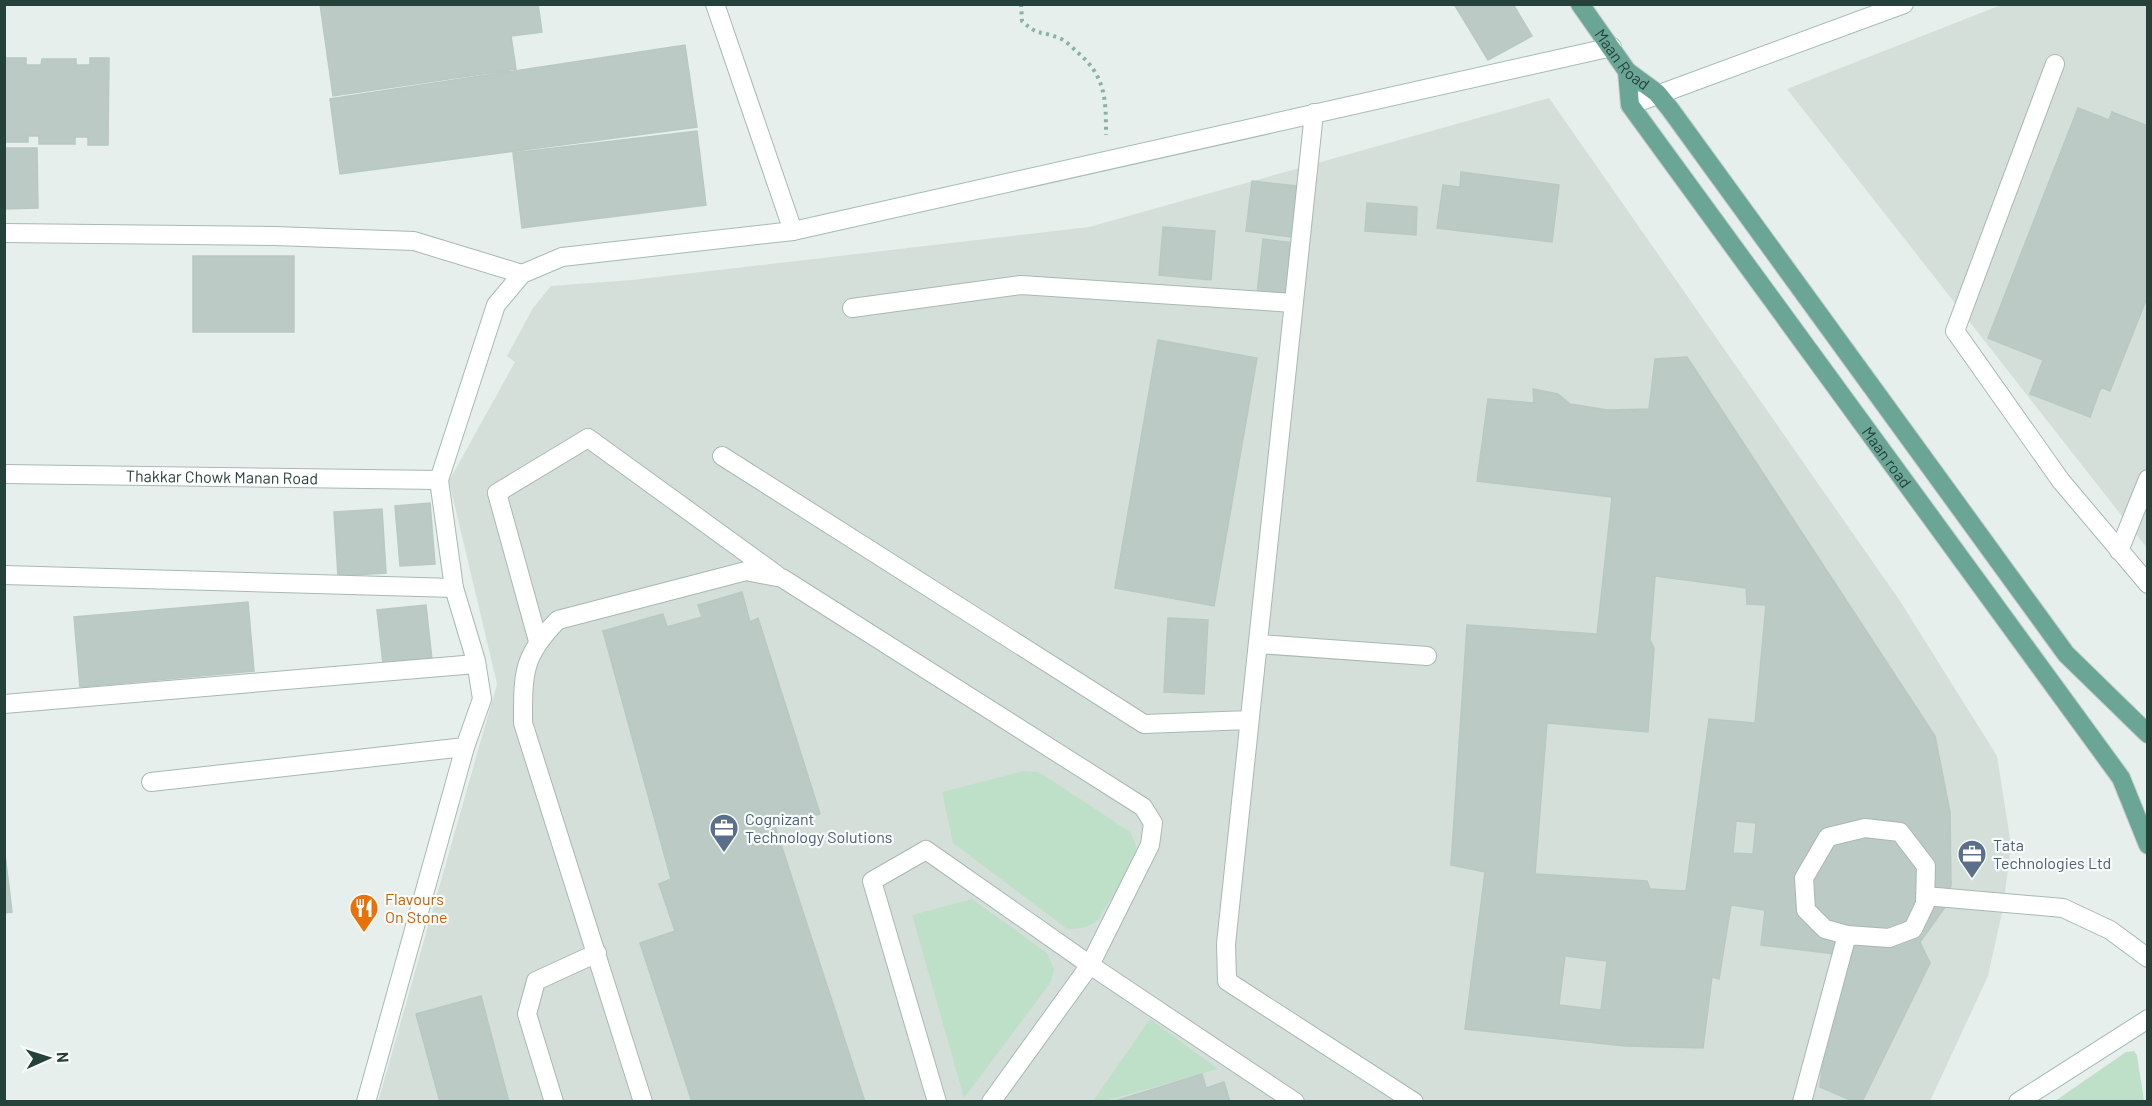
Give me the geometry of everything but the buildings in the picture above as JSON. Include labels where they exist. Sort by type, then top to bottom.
[{"type":"main road","name":"Maan Road","points":[[1580,4],[1627,71],[1657,93],[1670,109]]},
{"type":"main road","name":"Maan road","points":[[1627,71],[1630,105],[2121,778],[2148,845]]},
{"type":"main road","name":"Maan road","points":[[1670,109],[2066,654],[2148,734]]},
{"type":"street","points":[[715,4],[793,231]]},
{"type":"street","points":[[1630,105],[1657,93],[1904,4]]},
{"type":"street","points":[[366,1101],[465,747],[482,699],[476,664],[454,588],[439,480],[496,305],[522,274],[562,257],[793,231],[1612,47]]},
{"type":"street","points":[[2055,64],[1955,331],[2061,482],[2148,584]]},
{"type":"street","points":[[1314,113],[1226,945],[1227,981],[1414,1101]]},
{"type":"street","points":[[4,233],[286,236],[414,241],[522,274]]},
{"type":"street","points":[[852,308],[1021,285],[1294,303]]},
{"type":"street","points":[[538,641],[497,493],[588,438],[782,579],[1143,807],[1153,824],[1150,845],[1090,965],[991,1101]]},
{"type":"street","points":[[722,456],[1144,724],[1249,720]]},
{"type":"street","name":"Thakkar Chowk Manan Road","points":[[4,474],[439,480]]},
{"type":"street","points":[[2119,550],[2148,479]]},
{"type":"street","points":[[644,1101],[523,723],[523,674],[538,641],[558,620],[746,571],[782,579]]},
{"type":"street","points":[[4,575],[454,588]]},
{"type":"street","points":[[1258,644],[1427,656]]},
{"type":"street","points":[[4,704],[476,664]]},
{"type":"street","points":[[151,782],[465,747]]},
{"type":"street","points":[[1865,828],[1900,832],[1926,866],[1925,904],[1913,929],[1889,938],[1847,935],[1825,929],[1806,910],[1804,878],[1828,837],[1865,828]]},
{"type":"street","points":[[937,1101],[872,881],[926,850],[1090,965],[1295,1101]]},
{"type":"street","points":[[1925,896],[2063,908],[2110,930],[2148,958]]},
{"type":"street","points":[[1802,1101],[1847,935]]},
{"type":"street","points":[[554,1101],[527,1014],[536,981],[597,953]]},
{"type":"street","points":[[2018,1101],[2148,1019]]},
{"type":"path","points":[[1021,4],[1022,21],[1035,33],[1060,38],[1087,60],[1101,80],[1106,105],[1105,160]]},
{"type":"shaded area","points":[[2001,5],[2147,5],[2147,548],[1787,89]]},
{"type":"shaded area","points":[[1549,98],[1900,601],[1997,756],[2011,845],[2003,908],[1988,976],[1930,1101],[378,1102],[497,684],[449,481],[515,362],[507,356],[533,308],[551,286],[632,280],[1089,227]]},
{"type":"green space","points":[[1024,771],[1037,772],[1047,777],[1130,832],[1136,845],[1135,859],[1098,920],[1087,926],[1067,929],[953,843],[942,792]]},
{"type":"green space","points":[[972,899],[1047,953],[1054,969],[1051,982],[964,1098],[912,915]]},
{"type":"green space","points":[[1150,1019],[1218,1069],[1105,1101],[1093,1101]]},
{"type":"green space","points":[[2134,1051],[2137,1055],[2144,1101],[2055,1101],[2126,1052]]},
{"type":"place","name":"Cognizant Technology Solutions","points":[[724,854]]},
{"type":"place","name":"Tata Technologies Ltd","points":[[1972,880]]},
{"type":"place","name":"Flavours On Stone","points":[[364,934]]}]
